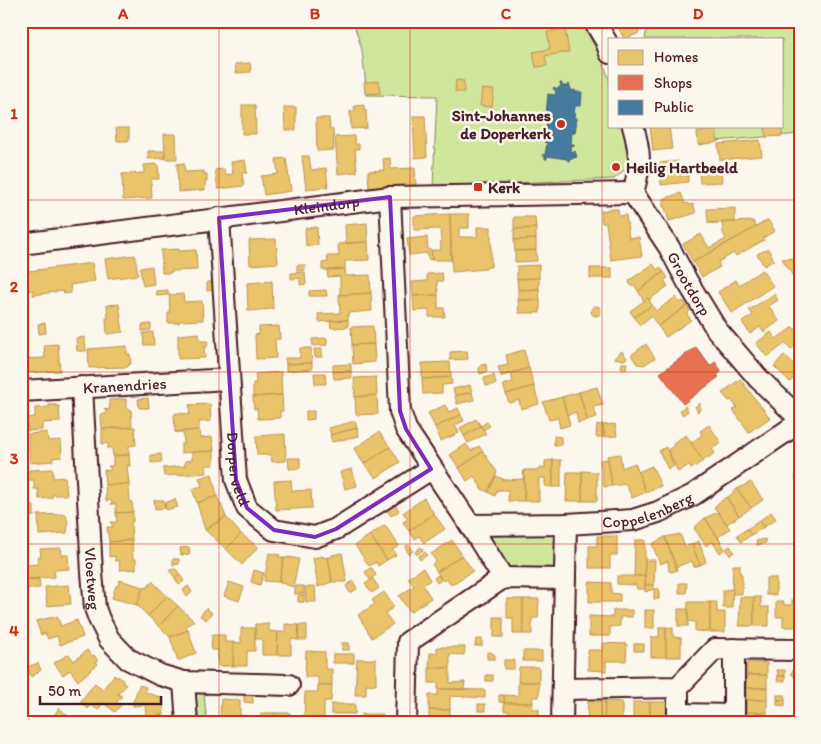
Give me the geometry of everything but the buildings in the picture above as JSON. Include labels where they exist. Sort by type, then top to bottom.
[{"type":"street","points":[[594,21],[608,47]]},
{"type":"street","points":[[633,193],[640,160],[640,152],[634,128]]},
{"type":"street","name":"Kleindorp","points":[[21,244],[390,197],[633,193]]},
{"type":"street","name":"Grootdorp","points":[[633,193],[669,247],[717,330],[758,378],[800,420]]},
{"type":"street","points":[[390,197],[400,410],[406,429],[503,578]]},
{"type":"street","name":"Dorperveld","points":[[219,218],[236,480],[247,508],[274,530],[315,537],[336,529],[431,469]]},
{"type":"street","name":"Kranendries","points":[[21,390],[229,378]]},
{"type":"street","name":"Vloetweg","points":[[82,387],[95,608],[98,619],[109,639],[128,659],[160,675],[184,682],[289,685]]},
{"type":"street","name":"Coppelenberg","points":[[470,525],[566,524],[633,520],[658,512],[693,495],[800,420]]},
{"type":"street","points":[[562,723],[566,524]]},
{"type":"street","points":[[406,723],[408,642],[503,578],[565,579]]},
{"type":"street","points":[[563,689],[678,687],[715,650],[800,650]]},
{"type":"street","points":[[678,687],[678,714],[734,715],[734,650]]},
{"type":"street","points":[[184,682],[187,723]]},
{"type":"highlighted area","points":[[390,197],[400,411],[406,429],[431,469],[336,529],[315,537],[274,530],[247,508],[236,480],[219,218]]},
{"type":"green space","points":[[353,21],[581,21],[603,62],[608,76],[608,128],[623,128],[628,162],[627,168],[614,179],[433,186],[437,96],[367,95],[362,50]]},
{"type":"green space","points":[[648,21],[800,21],[800,134],[715,141],[713,128],[784,128],[784,38],[645,38]]},
{"type":"green space","points":[[490,530],[547,531],[554,535],[558,542],[558,563],[554,568],[548,570],[510,569],[485,537]]},
{"type":"green space","points":[[204,690],[209,694],[204,695],[207,723],[192,722],[194,694]]},
{"type":"place","name":"Sint-Johannes de Doperkerk","points":[[561,124]]},
{"type":"place","name":"Heilig Hartbeeld","points":[[616,167]]},
{"type":"place","name":"Kerk","points":[[478,187]]}]
